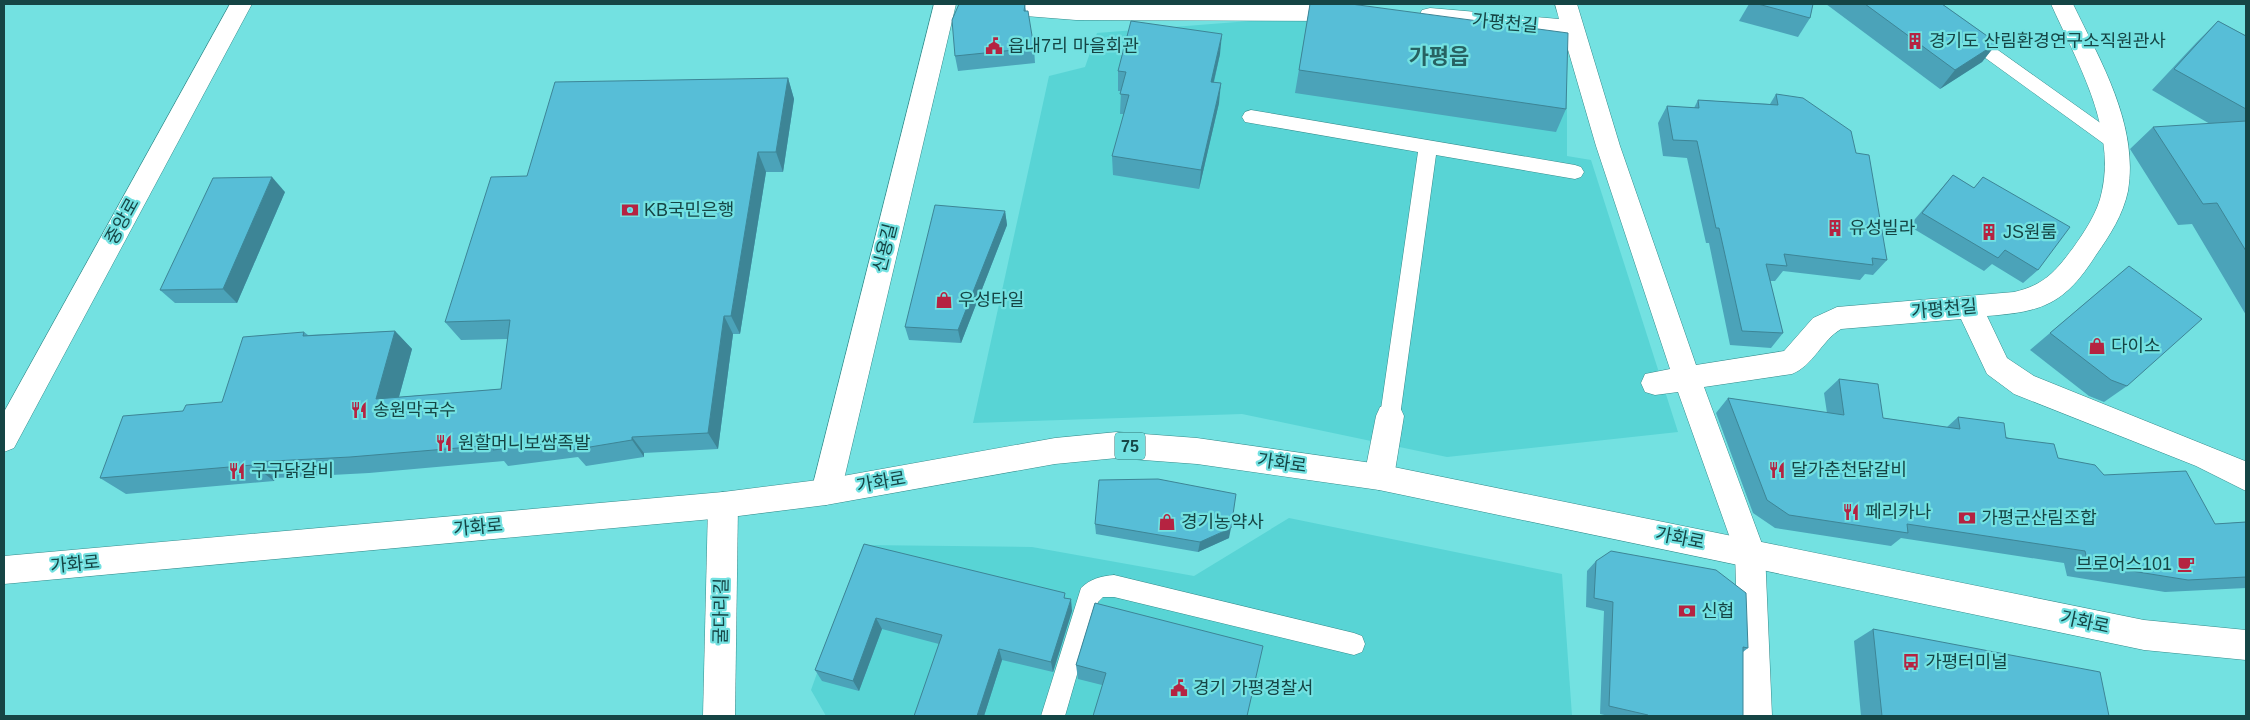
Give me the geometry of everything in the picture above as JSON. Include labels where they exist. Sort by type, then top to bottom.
[{"type":"street","name":"중앙로","points":[[4,439],[241,4]]},
{"type":"street","name":"신용길","points":[[826,492],[945,4]]},
{"type":"street","points":[[976,4],[1084,8],[1369,13]]},
{"type":"street","points":[[1566,4],[1608,146],[1687,379],[1750,552],[1756,716]]},
{"type":"street","name":"가평천길","points":[[1655,383],[1792,362],[1823,326],[1837,318],[2014,303],[2042,296],[2061,281],[2094,242],[2115,200],[2119,165],[2117,144],[2107,109],[2062,4]]},
{"type":"street","name":"가평천길","points":[[1408,14],[1573,29]]},
{"type":"street","points":[[1968,306],[1997,366],[2017,381],[2206,457],[2235,470],[2246,478]]},
{"type":"street","points":[[1379,477],[1390,416]]},
{"type":"street","name":"가화로","points":[[4,570],[723,505],[826,492],[1055,451],[1117,445],[1197,451],[1379,477],[1750,552],[2144,635],[2246,645]]},
{"type":"street","name":"굴다리길","points":[[718,716],[723,505]]},
{"type":"lane","points":[[1952,26],[2117,144]]},
{"type":"lane","points":[[1251,117],[1575,172]]},
{"type":"lane","points":[[1390,416],[1428,147]]},
{"type":"lane","points":[[1053,716],[1089,596],[1095,589],[1103,586],[1114,586],[1354,644]]},
{"type":"shaded area","points":[[1288,18],[1567,53],[1567,156],[1591,160],[1678,432],[1447,457],[1242,414],[973,423],[1049,76],[1085,67],[1097,33]]},
{"type":"shaded area","name":"경기 가평경찰서","points":[[1289,518],[1562,574],[1572,716],[826,716],[811,690],[863,545],[1032,547],[1194,576]]},
{"type":"building","points":[[959,4],[1025,4],[1024,11],[1028,11],[1034,48],[955,56],[952,20]]},
{"type":"building","points":[[1310,4],[1351,4],[1568,33],[1566,109],[1299,70]]},
{"type":"building","points":[[1758,4],[1813,4],[1810,18]]},
{"type":"building","points":[[1865,4],[1942,4],[1997,43],[1955,70]]},
{"type":"building","points":[[1131,21],[1222,34],[1211,82],[1221,83],[1201,170],[1112,156],[1129,95],[1120,94],[1126,72],[1118,71]]},
{"type":"building","points":[[2218,21],[2246,36],[2246,109],[2174,69]]},
{"type":"building","points":[[788,78],[776,152],[758,152],[731,316],[724,316],[708,433],[632,437],[632,440],[572,450],[573,440],[493,450],[494,445],[350,457],[254,462],[253,465],[100,478],[123,416],[183,411],[186,405],[222,402],[243,337],[304,332],[303,336],[395,331],[376,399],[501,389],[510,320],[445,322],[491,177],[527,176],[555,82]]},
{"type":"building","points":[[1776,94],[1803,98],[1851,131],[1856,153],[1869,155],[1887,260],[1872,258],[1873,265],[1784,254],[1787,266],[1766,264],[1783,333],[1742,331],[1719,228],[1716,228],[1697,141],[1673,140],[1667,106],[1699,108],[1698,100],[1778,105]]},
{"type":"building","points":[[2246,121],[2246,251],[2217,203],[2203,204],[2153,127]]},
{"type":"building","name":"JS원룸","points":[[1953,175],[1974,188],[1983,177],[2070,227],[2038,270],[2005,250],[1998,258],[1922,213]]},
{"type":"building","points":[[272,177],[223,289],[160,290],[213,178]]},
{"type":"building","points":[[935,205],[1005,211],[958,330],[905,327]]},
{"type":"building","points":[[2129,266],[2202,319],[2127,386],[2111,380],[2050,333]]},
{"type":"building","points":[[1839,379],[1878,384],[1883,418],[1960,429],[1958,417],[2004,423],[2006,438],[2054,444],[2058,458],[2095,465],[2104,475],[2186,471],[2215,524],[2246,522],[2246,577],[2188,580],[2088,564],[2085,551],[1907,524],[1908,533],[1789,515],[1767,500],[1728,398],[1844,415]]},
{"type":"building","points":[[1158,479],[1236,494],[1231,528],[1200,542],[1095,524],[1099,480]]},
{"type":"building","points":[[864,544],[1065,593],[1064,598],[1071,599],[1051,662],[999,649],[977,716],[914,716],[942,635],[876,618],[853,681],[815,670]]},
{"type":"building","points":[[1611,551],[1716,570],[1746,593],[1748,648],[1743,647],[1743,716],[1648,716],[1609,706],[1613,602],[1594,598],[1596,561]]},
{"type":"building","name":"경기 가평경찰서","points":[[1095,603],[1263,646],[1247,716],[1093,716],[1106,673],[1076,665]]},
{"type":"building","name":"가평터미널","points":[[1873,629],[2100,672],[2109,716],[1882,716]]},
{"type":"place","name":"경기도 산림환경연구소직원관사","points":[[1915,41]]},
{"type":"place","name":"읍내7리 마을회관","points":[[994,46]]},
{"type":"place","name":"KB국민은행","points":[[630,210]]},
{"type":"place","name":"유성빌라","points":[[1835,228]]},
{"type":"place","name":"JS원룸","points":[[1989,232]]},
{"type":"place","name":"우성타일","points":[[944,300]]},
{"type":"place","name":"다이소","points":[[2097,346]]},
{"type":"place","name":"송원막국수","points":[[359,410]]},
{"type":"place","name":"원할머니보쌈족발","points":[[444,443]]},
{"type":"place","name":"달가춘천닭갈비","points":[[1777,470]]},
{"type":"place","name":"구구닭갈비","points":[[237,471]]},
{"type":"place","name":"페리카나","points":[[1851,512]]},
{"type":"place","name":"가평군산림조합","points":[[1967,518]]},
{"type":"place","name":"경기농약사","points":[[1167,522]]},
{"type":"place","name":"브로어스101","points":[[2186,564]]},
{"type":"place","name":"신협","points":[[1687,611]]},
{"type":"place","name":"가평터미널","points":[[1911,662]]},
{"type":"place","name":"경기 가평경찰서","points":[[1179,688]]},
{"type":"district","name":"가평읍","points":[[1439,56]]}]
